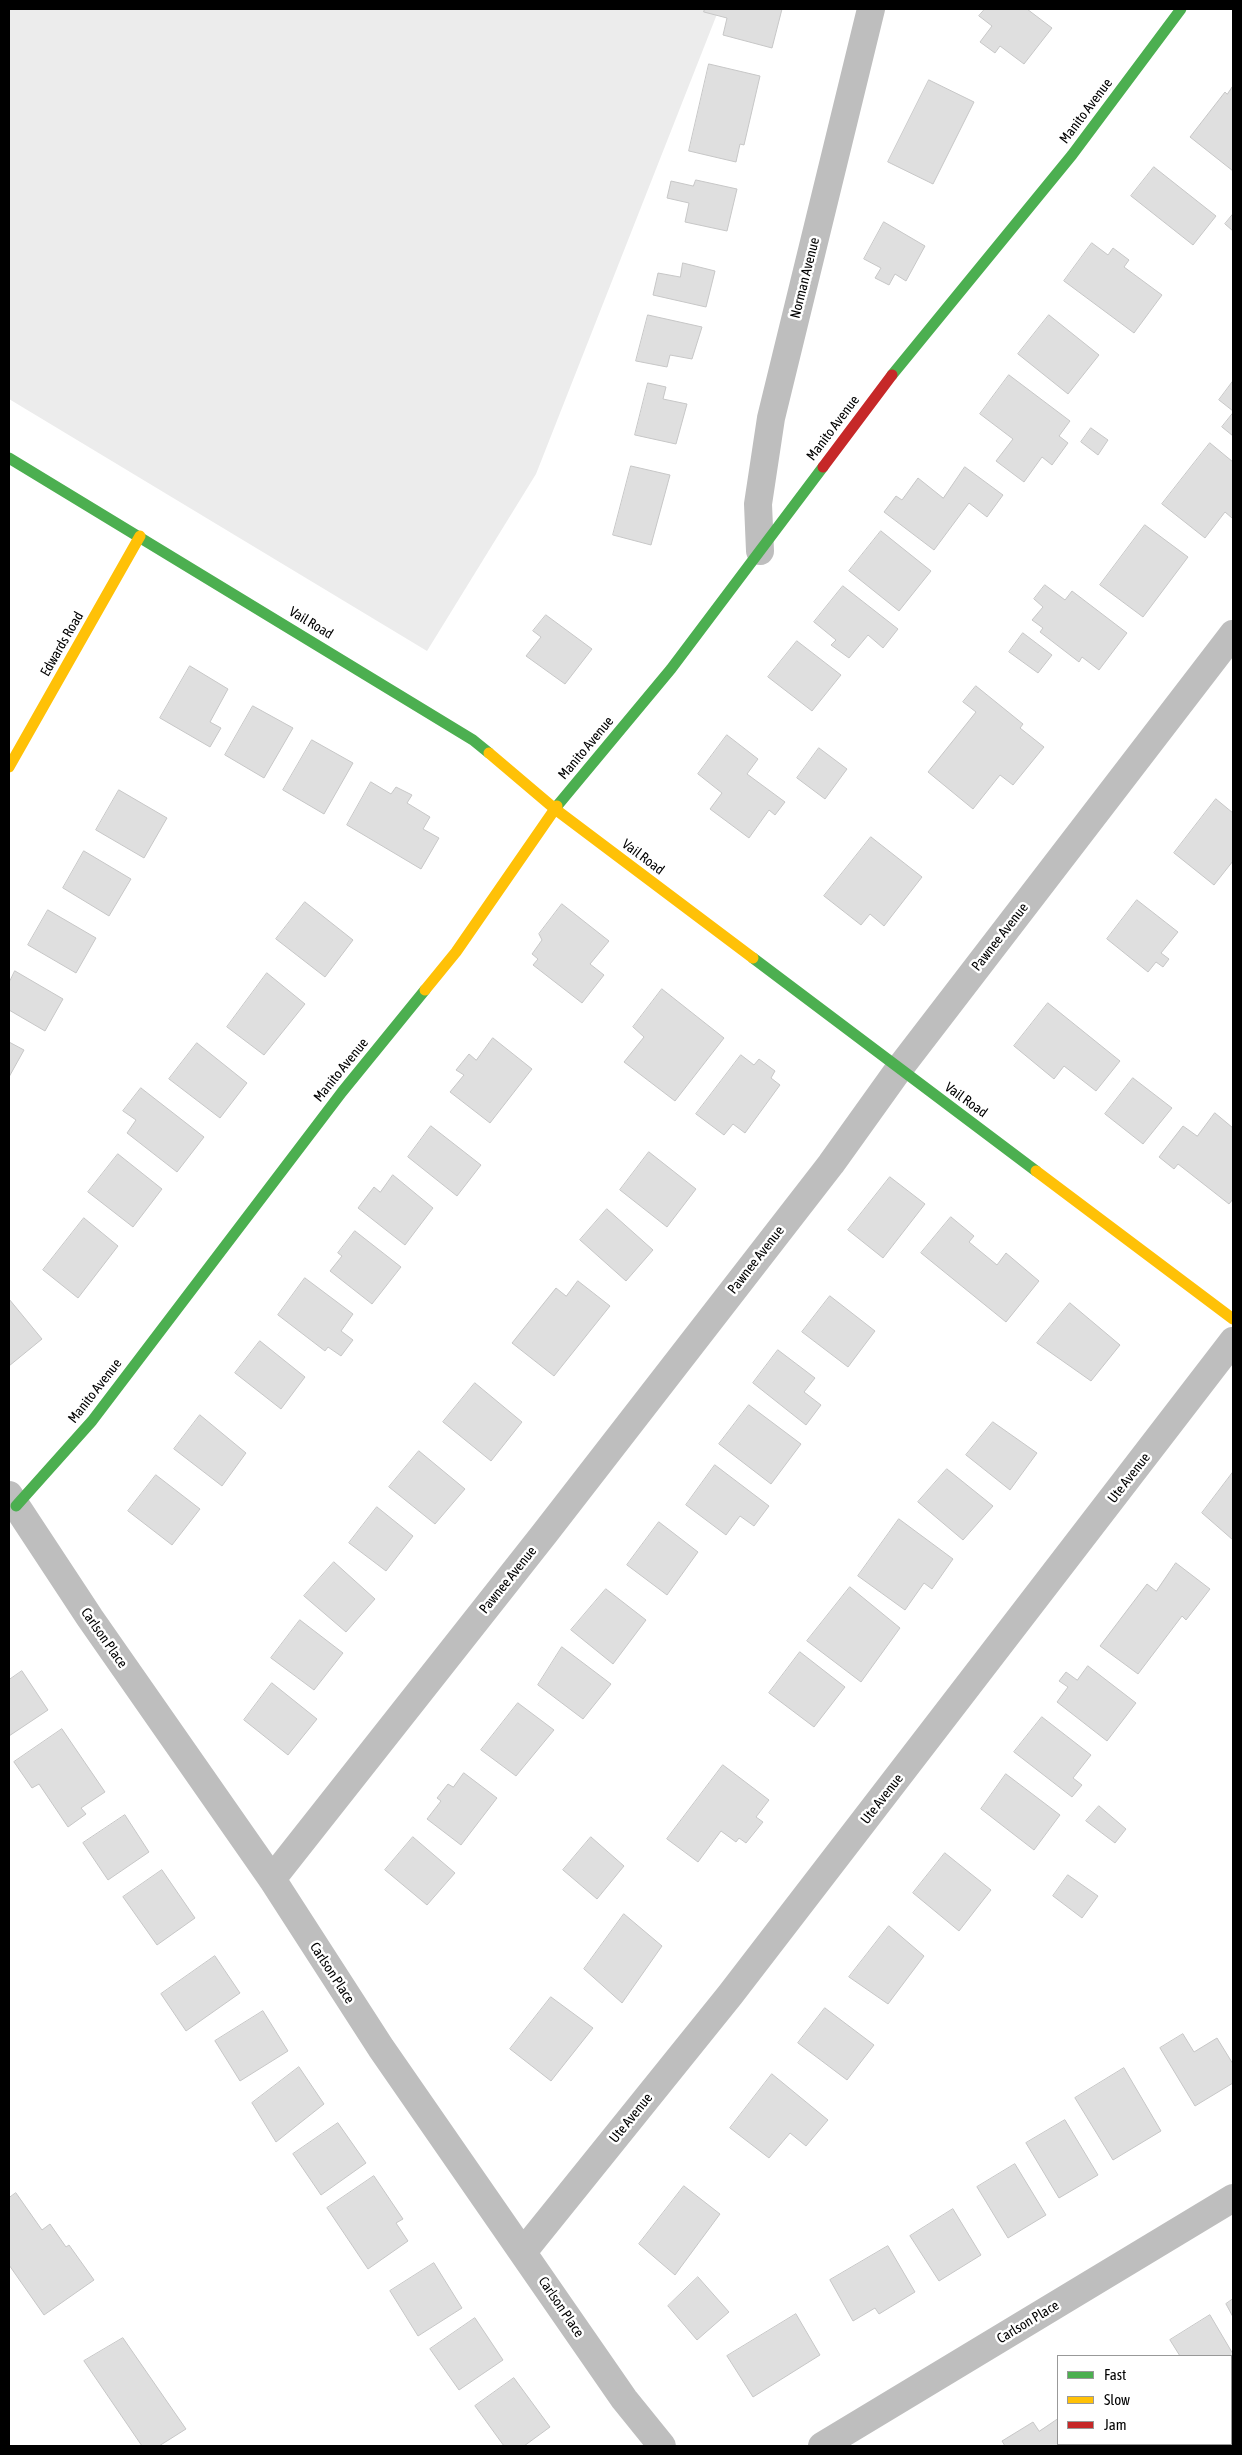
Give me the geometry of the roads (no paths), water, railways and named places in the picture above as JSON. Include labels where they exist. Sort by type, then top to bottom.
[{"type":"street","name":"Norman Avenue","points":[[760,550],[758,504],[771,418],[871,9]]},
{"type":"street","name":"Manito Avenue","points":[[12,1501],[92,1422],[342,1092],[456,952],[555,808],[672,670],[908,354],[1072,155],[1181,9]]},
{"type":"street","name":"Vail Road","points":[[9,458],[473,740],[555,808],[1233,1319]]},
{"type":"street","name":"Edwards Road","points":[[9,767],[140,536]]},
{"type":"street","name":"Pawnee Avenue","points":[[272,1879],[551,1525],[824,1172],[899,1069],[1233,634]]},
{"type":"street","name":"Ute Avenue","points":[[523,2252],[730,1995],[1233,1341]]},
{"type":"street","name":"Carlson Place","points":[[12,1501],[90,1618],[272,1879],[381,2048],[624,2399],[662,2446]]},
{"type":"street","name":"Carlson Place","points":[[822,2446],[1233,2198]]}]
